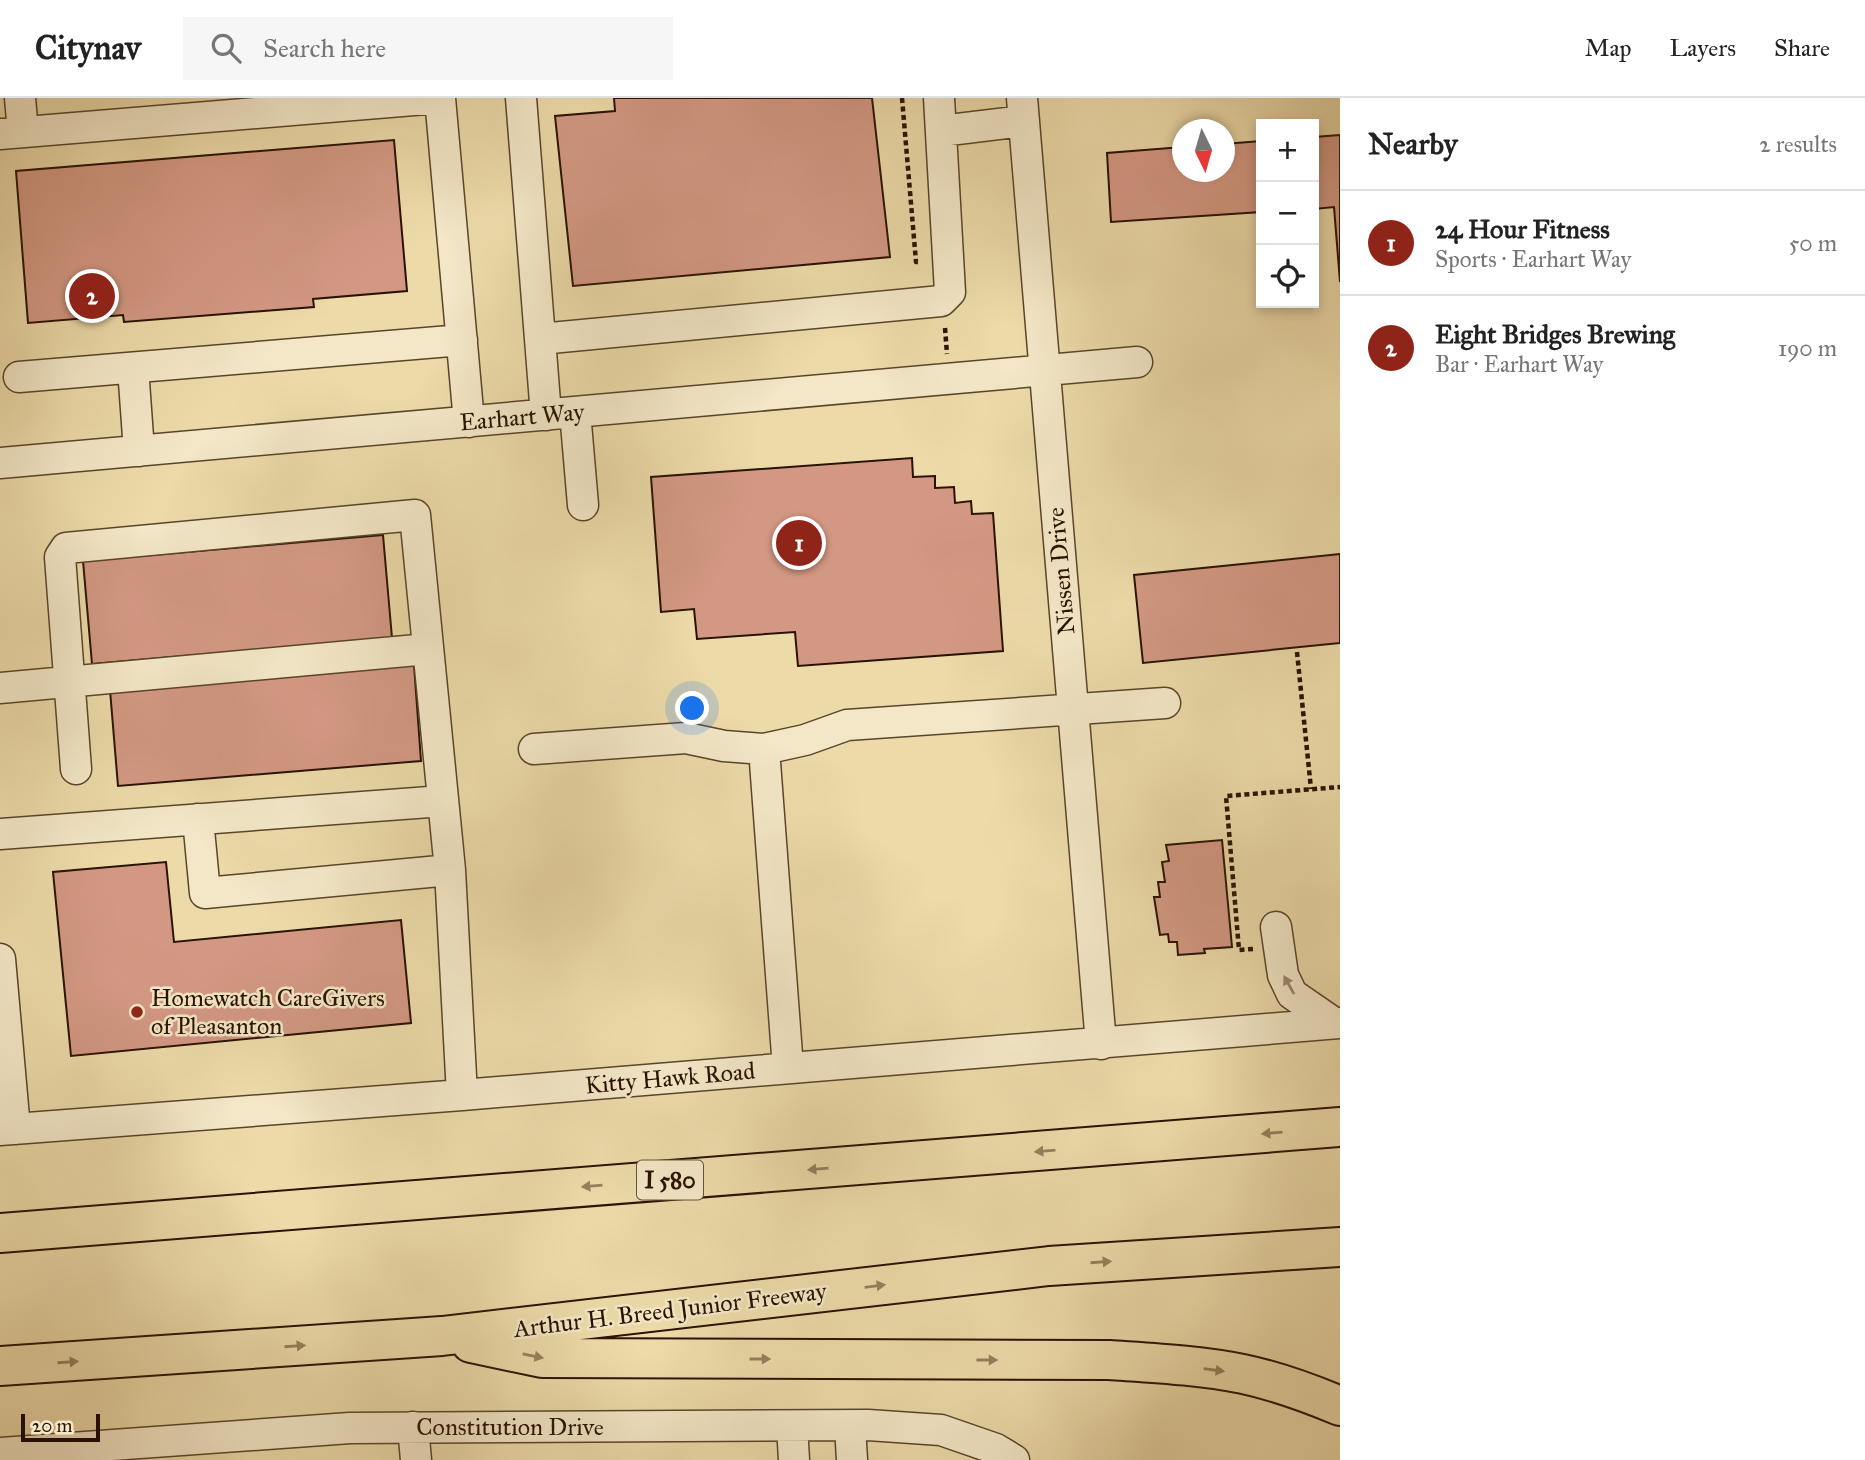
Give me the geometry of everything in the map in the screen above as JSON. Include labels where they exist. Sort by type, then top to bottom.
[{"type":"highway","name":"I 580","points":[[0,1233],[1340,1127]]},
{"type":"highway","name":"Arthur H. Breed Junior Freeway","points":[[0,1366],[442,1336],[1049,1266],[1340,1247]]},
{"type":"highway","points":[[442,1336],[542,1358],[1109,1360],[1180,1365],[1243,1374],[1311,1394],[1340,1406]]},
{"type":"street","points":[[20,98],[11,133],[439,98],[469,422]]},
{"type":"street","points":[[521,98],[540,339],[583,505]]},
{"type":"street","points":[[540,339],[942,301],[950,292],[939,98]]},
{"type":"street","points":[[941,131],[1023,109]]},
{"type":"street","name":"Nissen Drive","points":[[1023,109],[1101,1044]]},
{"type":"street","points":[[19,377],[461,340]]},
{"type":"street","name":"Earhart Way","points":[[0,463],[1137,362]]},
{"type":"street","points":[[133,368],[139,451]]},
{"type":"street","points":[[76,769],[60,557],[66,548],[415,515],[450,870],[462,1095]]},
{"type":"street","points":[[0,688],[428,649]]},
{"type":"street","points":[[534,749],[686,738],[724,746],[764,748],[805,740],[847,725],[1165,703]]},
{"type":"street","points":[[764,748],[788,1068]]},
{"type":"street","points":[[0,834],[443,801]]},
{"type":"street","points":[[198,819],[205,893],[450,870]]},
{"type":"street","points":[[1270,937],[1292,994],[1337,1023]]},
{"type":"street","points":[[0,959],[8,1129]]},
{"type":"street","name":"Kitty Hawk Road","points":[[8,1129],[462,1095],[1337,1023]]},
{"type":"street","points":[[792,1426],[794,1460]]},
{"type":"street","points":[[850,1426],[852,1460]]},
{"type":"street","name":"Constitution Drive","points":[[0,1453],[350,1428],[850,1426],[941,1430],[996,1449],[1014,1460]]},
{"type":"street","points":[[413,1427],[416,1460]]},
{"type":"path","points":[[1297,652],[1311,789]]},
{"type":"path","points":[[1270,937],[1239,950],[1226,796],[1340,787]]},
{"type":"building","points":[[614,98],[872,98],[890,257],[573,286],[555,116],[615,111]]},
{"type":"building","points":[[1340,135],[1340,282],[1334,207],[1319,208],[1319,137]]},
{"type":"building","points":[[394,140],[407,291],[313,299],[314,307],[124,322],[123,315],[28,323],[16,171]]},
{"type":"building","points":[[1256,141],[1256,212],[1111,222],[1107,153],[1172,148],[1172,182],[1235,182],[1235,143]]},
{"type":"building","points":[[912,458],[913,477],[935,476],[935,488],[954,487],[955,503],[971,501],[972,514],[993,513],[1003,651],[798,666],[795,632],[697,639],[694,609],[661,612],[651,477]]},
{"type":"building","points":[[383,535],[392,638],[92,664],[83,561]]},
{"type":"building","points":[[1340,554],[1340,643],[1143,663],[1134,575]]},
{"type":"building","points":[[414,665],[421,761],[118,786],[110,690]]},
{"type":"building","points":[[1222,840],[1232,947],[1204,949],[1205,953],[1178,955],[1177,942],[1169,942],[1168,934],[1160,935],[1154,897],[1160,897],[1158,882],[1165,882],[1162,862],[1169,861],[1166,845]]},
{"type":"building","points":[[166,862],[174,942],[401,920],[411,1023],[71,1056],[53,872]]},
{"type":"place","name":"Eight Bridges Brewing","points":[[92,296]]},
{"type":"place","name":"24 Hour Fitness","points":[[799,543]]},
{"type":"place","name":"Homewatch CareGivers of Pleasanton","points":[[137,1012]]}]
